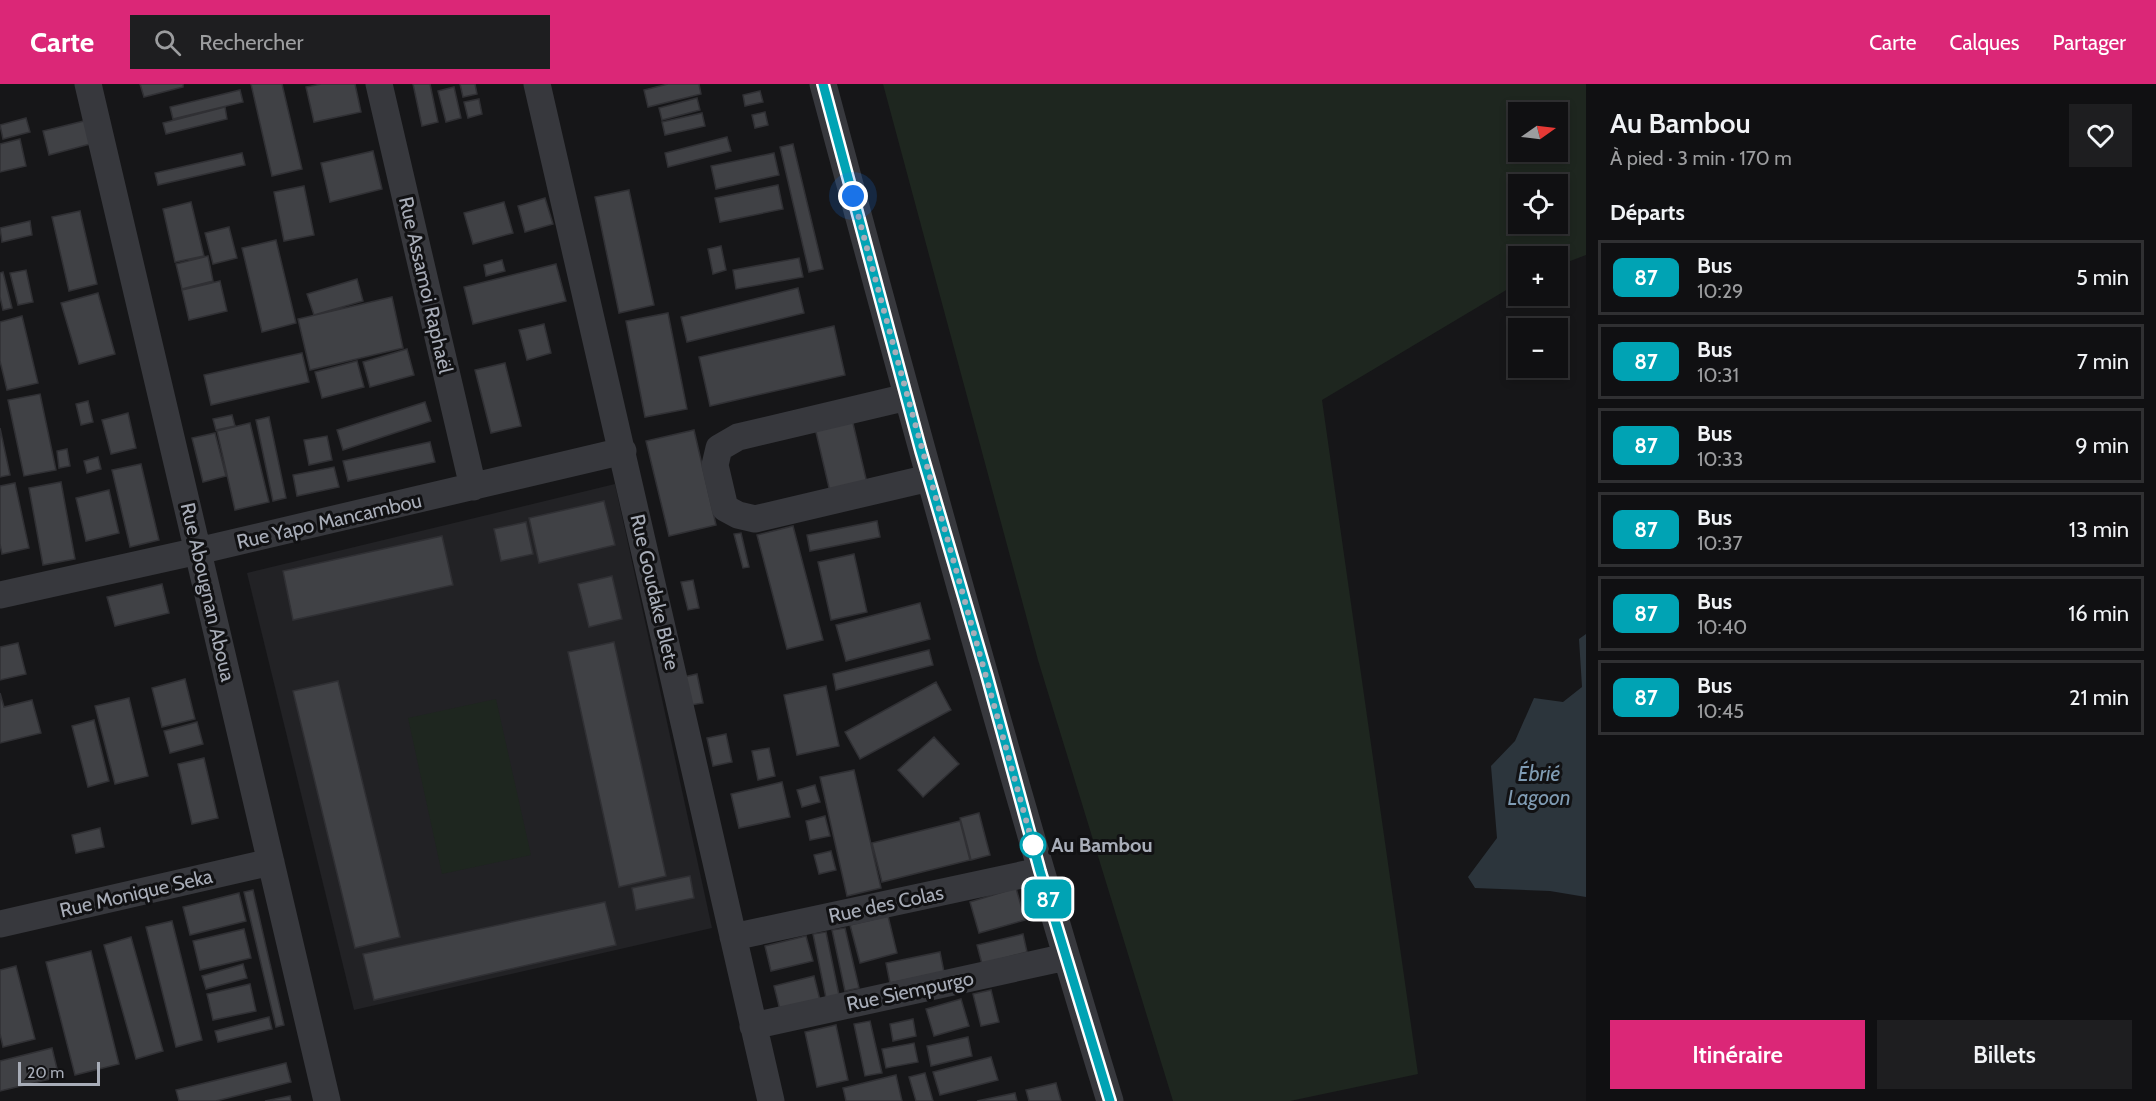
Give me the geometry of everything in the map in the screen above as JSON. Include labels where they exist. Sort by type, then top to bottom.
[{"type":"street","name":"Rue Abougnan Aboua","points":[[88,84],[327,1101]]},
{"type":"street","name":"Rue Assamoi Raphaël","points":[[379,84],[473,487]]},
{"type":"street","name":"Rue Goudake Blete","points":[[537,84],[771,1101]]},
{"type":"street","points":[[823,84],[929,478],[987,676],[1040,871],[1110,1101]]},
{"type":"street","points":[[907,397],[738,437],[719,448],[715,465],[725,507],[738,515],[755,519],[929,478]]},
{"type":"street","name":"Rue Yapo Mancambou","points":[[0,595],[623,451]]},
{"type":"street","name":"Rue Monique Seka","points":[[0,924],[272,862]]},
{"type":"street","name":"Rue des Colas","points":[[733,937],[1040,871]]},
{"type":"street","name":"Rue Siempurgo","points":[[753,1026],[1066,957]]},
{"type":"shaded area","points":[[883,84],[1586,84],[1586,255],[1568,262],[1568,246],[1508,246],[1508,289],[1322,400],[1418,1074],[1290,1101],[1173,1101],[1038,660]]},
{"type":"shaded area","points":[[615,484],[712,928],[354,1010],[247,573]]},
{"type":"shaded area","points":[[496,699],[531,855],[442,874],[408,718]]},
{"type":"water","name":"Ébrié Lagoon","points":[[1586,634],[1586,897],[1550,891],[1475,888],[1468,877],[1497,838],[1491,766],[1515,741],[1534,698],[1563,702],[1582,687],[1579,639]]},
{"type":"building","points":[[140,84],[183,84],[183,87],[144,97]]},
{"type":"building","points":[[251,84],[282,84],[302,169],[272,176]]},
{"type":"building","points":[[321,84],[355,84],[361,112],[314,122],[306,87]]},
{"type":"building","points":[[413,84],[430,84],[438,122],[422,126]]},
{"type":"building","points":[[460,84],[475,84],[477,94],[463,97]]},
{"type":"building","points":[[668,84],[699,84],[701,94],[648,107],[644,90]]},
{"type":"building","points":[[454,87],[461,118],[446,122],[438,91]]},
{"type":"building","points":[[240,90],[243,102],[173,119],[170,107]]},
{"type":"building","points":[[760,91],[763,102],[745,106],[743,95]]},
{"type":"building","points":[[697,98],[700,110],[662,120],[659,108]]},
{"type":"building","points":[[479,99],[482,114],[468,118],[464,102]]},
{"type":"building","points":[[225,107],[227,119],[166,134],[163,123]]},
{"type":"building","points":[[765,112],[768,125],[755,128],[752,115]]},
{"type":"building","points":[[702,113],[705,126],[665,135],[662,122]]},
{"type":"building","points":[[26,118],[30,132],[3,139],[0,125]]},
{"type":"building","points":[[88,120],[94,143],[49,155],[43,131]]},
{"type":"building","points":[[727,137],[731,151],[668,167],[665,153]]},
{"type":"building","points":[[20,139],[26,166],[0,172],[0,144]]},
{"type":"building","points":[[793,144],[823,269],[809,272],[780,147]]},
{"type":"building","points":[[373,151],[382,189],[330,202],[321,163]]},
{"type":"building","points":[[242,153],[245,165],[158,185],[155,173]]},
{"type":"building","points":[[774,153],[779,175],[716,189],[711,166]]},
{"type":"building","points":[[778,185],[783,209],[720,222],[715,198]]},
{"type":"building","points":[[304,186],[314,235],[284,241],[274,192]]},
{"type":"building","points":[[629,190],[654,305],[619,313],[595,197]]},
{"type":"building","points":[[545,198],[553,224],[525,232],[518,206]]},
{"type":"building","points":[[191,202],[204,256],[175,262],[163,209]]},
{"type":"building","points":[[504,202],[513,233],[473,244],[464,213]]},
{"type":"building","points":[[80,211],[97,284],[69,291],[52,217]]},
{"type":"building","points":[[30,221],[32,235],[2,242],[0,228]]},
{"type":"building","points":[[229,227],[237,258],[213,264],[205,233]]},
{"type":"building","points":[[276,240],[296,323],[262,332],[242,248]]},
{"type":"building","points":[[721,246],[726,270],[713,274],[708,249]]},
{"type":"building","points":[[208,256],[213,281],[182,289],[176,264]]},
{"type":"building","points":[[799,258],[803,277],[736,289],[733,270]]},
{"type":"building","points":[[502,260],[505,271],[486,276],[484,265]]},
{"type":"building","points":[[556,264],[566,301],[473,324],[464,287]]},
{"type":"building","points":[[26,270],[33,302],[18,305],[10,273]]},
{"type":"building","points":[[3,272],[12,308],[3,310],[0,297],[0,273]]},
{"type":"building","points":[[357,279],[363,301],[314,315],[307,294]]},
{"type":"building","points":[[220,281],[227,311],[189,320],[182,290]]},
{"type":"building","points":[[798,288],[804,313],[687,342],[681,317]]},
{"type":"building","points":[[98,293],[115,354],[79,364],[61,303]]},
{"type":"building","points":[[392,297],[403,348],[310,370],[298,319]]},
{"type":"building","points":[[668,313],[687,409],[645,417],[626,321]]},
{"type":"building","points":[[22,316],[38,383],[7,390],[0,361],[0,322]]},
{"type":"building","points":[[544,324],[551,353],[527,360],[519,330]]},
{"type":"building","points":[[834,326],[845,375],[710,406],[699,357]]},
{"type":"building","points":[[407,349],[414,375],[370,387],[363,362]]},
{"type":"building","points":[[302,353],[309,382],[211,405],[204,375]]},
{"type":"building","points":[[357,361],[364,387],[322,398],[315,372]]},
{"type":"building","points":[[505,363],[521,426],[491,433],[475,370]]},
{"type":"building","points":[[40,394],[56,470],[24,476],[8,400]]},
{"type":"building","points":[[88,401],[93,422],[81,425],[76,404]]},
{"type":"building","points":[[425,402],[431,421],[343,450],[337,430]]},
{"type":"building","points":[[128,413],[136,448],[111,454],[102,420]]},
{"type":"building","points":[[232,415],[235,426],[216,430],[213,419]]},
{"type":"building","points":[[269,417],[286,498],[273,501],[256,420]]},
{"type":"building","points":[[852,419],[867,483],[830,492],[815,428]]},
{"type":"building","points":[[250,423],[269,502],[235,510],[217,431]]},
{"type":"building","points":[[0,428],[10,475],[0,477]]},
{"type":"building","points":[[694,430],[716,525],[669,536],[646,441]]},
{"type":"building","points":[[215,433],[226,476],[203,482],[192,438]]},
{"type":"building","points":[[327,436],[332,460],[309,465],[304,440]]},
{"type":"building","points":[[430,442],[435,462],[348,481],[343,461]]},
{"type":"building","points":[[67,449],[70,466],[59,468],[57,451]]},
{"type":"building","points":[[98,457],[101,469],[87,473],[84,461]]},
{"type":"building","points":[[141,464],[159,540],[130,547],[112,470]]},
{"type":"building","points":[[334,467],[339,487],[297,496],[293,475]]},
{"type":"building","points":[[61,482],[75,559],[43,565],[29,488]]},
{"type":"building","points":[[15,483],[29,548],[2,554],[0,486]]},
{"type":"building","points":[[109,490],[119,533],[86,541],[76,498]]},
{"type":"building","points":[[604,501],[615,545],[539,563],[529,518]]},
{"type":"building","points":[[877,521],[880,537],[810,551],[807,535]]},
{"type":"building","points":[[526,522],[533,554],[501,561],[494,529]]},
{"type":"building","points":[[793,526],[823,640],[787,649],[757,535]]},
{"type":"building","points":[[741,533],[749,567],[743,568],[734,534]]},
{"type":"building","points":[[442,536],[453,585],[293,620],[283,571]]},
{"type":"building","points":[[854,554],[867,612],[831,620],[818,562]]},
{"type":"building","points":[[612,576],[622,619],[589,627],[578,584]]},
{"type":"building","points":[[693,580],[699,608],[688,610],[681,582]]},
{"type":"building","points":[[162,584],[169,613],[115,626],[107,597]]},
{"type":"building","points":[[920,603],[930,639],[846,661],[836,625]]},
{"type":"building","points":[[614,642],[666,876],[619,887],[568,652]]},
{"type":"building","points":[[18,643],[26,674],[0,680],[0,647]]},
{"type":"building","points":[[929,650],[933,665],[836,690],[833,674]]},
{"type":"building","points":[[697,674],[703,703],[685,706],[679,678]]},
{"type":"building","points":[[185,679],[195,719],[162,727],[152,688]]},
{"type":"building","points":[[338,681],[400,937],[355,948],[293,691]]},
{"type":"building","points":[[936,682],[951,710],[860,759],[845,732]]},
{"type":"building","points":[[826,686],[839,746],[797,755],[784,695]]},
{"type":"building","points":[[0,693],[4,707],[32,700],[41,733],[0,743]]},
{"type":"building","points":[[129,698],[148,776],[115,784],[95,706]]},
{"type":"building","points":[[94,720],[109,781],[88,787],[72,726]]},
{"type":"building","points":[[197,722],[203,744],[170,753],[164,731]]},
{"type":"building","points":[[726,734],[732,762],[713,766],[707,738]]},
{"type":"building","points":[[934,737],[959,764],[923,797],[898,770]]},
{"type":"building","points":[[769,748],[775,776],[758,780],[752,751]]},
{"type":"building","points":[[204,758],[218,818],[192,824],[178,764]]},
{"type":"building","points":[[854,770],[881,888],[847,896],[820,777]]},
{"type":"building","points":[[782,782],[790,817],[739,828],[731,794]]},
{"type":"building","points":[[815,785],[820,802],[802,807],[797,790]]},
{"type":"building","points":[[979,813],[990,855],[971,860],[960,818]]},
{"type":"building","points":[[825,816],[830,836],[810,840],[806,821]]},
{"type":"building","points":[[960,821],[970,860],[882,882],[872,843]]},
{"type":"building","points":[[100,828],[104,847],[76,853],[72,835]]},
{"type":"building","points":[[831,851],[836,870],[819,874],[814,855]]},
{"type":"building","points":[[690,876],[694,898],[636,910],[632,888]]},
{"type":"building","points":[[1016,888],[1025,920],[979,933],[970,902]]},
{"type":"building","points":[[253,890],[284,1025],[276,1027],[244,892]]},
{"type":"building","points":[[239,893],[246,921],[190,935],[183,907]]},
{"type":"building","points":[[605,902],[616,945],[374,1000],[363,954]]},
{"type":"building","points":[[888,916],[897,953],[860,963],[850,925]]},
{"type":"building","points":[[172,921],[202,1040],[176,1047],[146,927]]},
{"type":"building","points":[[845,928],[859,988],[845,991],[832,930]]},
{"type":"building","points":[[244,929],[251,958],[200,970],[193,941]]},
{"type":"building","points":[[826,932],[839,995],[826,998],[813,934]]},
{"type":"building","points":[[1023,934],[1027,952],[982,964],[977,945]]},
{"type":"building","points":[[806,936],[813,961],[771,971],[765,946]]},
{"type":"building","points":[[131,937],[163,1051],[136,1059],[104,945]]},
{"type":"building","points":[[91,951],[119,1064],[75,1075],[46,962]]},
{"type":"building","points":[[940,952],[944,972],[890,983],[886,963]]},
{"type":"building","points":[[243,964],[247,978],[206,989],[202,976]]},
{"type":"building","points":[[16,966],[35,1039],[3,1047],[0,1034],[0,970]]},
{"type":"building","points":[[814,976],[820,1000],[780,1010],[774,986]]},
{"type":"building","points":[[250,984],[256,1011],[213,1020],[207,994]]},
{"type":"building","points":[[991,990],[999,1022],[981,1026],[973,994]]},
{"type":"building","points":[[961,999],[969,1026],[934,1036],[926,1009]]},
{"type":"building","points":[[269,1017],[272,1029],[218,1042],[215,1031]]},
{"type":"building","points":[[913,1019],[916,1036],[893,1041],[890,1024]]},
{"type":"building","points":[[870,1021],[882,1073],[865,1076],[854,1024]]},
{"type":"building","points":[[836,1025],[848,1080],[817,1087],[805,1032]]},
{"type":"building","points":[[968,1037],[972,1056],[931,1066],[927,1046]]},
{"type":"building","points":[[914,1043],[918,1062],[886,1068],[882,1049]]},
{"type":"building","points":[[52,1048],[59,1077],[0,1091],[0,1061]]},
{"type":"building","points":[[991,1057],[998,1080],[940,1095],[933,1072]]},
{"type":"building","points":[[286,1063],[291,1082],[216,1101],[179,1101],[176,1090]]},
{"type":"building","points":[[925,1073],[933,1101],[916,1101],[909,1077]]},
{"type":"building","points":[[896,1075],[902,1101],[846,1101],[843,1088]]},
{"type":"building","points":[[1056,1083],[1061,1101],[1029,1101],[1026,1090]]},
{"type":"building","points":[[1015,1093],[1017,1101],[977,1101]]},
{"type":"building","points":[[290,1096],[291,1101],[265,1101]]},
{"type":"bus line","name":"87","points":[[823,84],[921,451],[987,676],[1040,871],[1110,1101]]},
{"type":"place","name":"Au Bambou","points":[[1033,845]]},
{"type":"route","points":[[853,196],[921,451],[987,676],[1034,849],[1033,845]]}]
